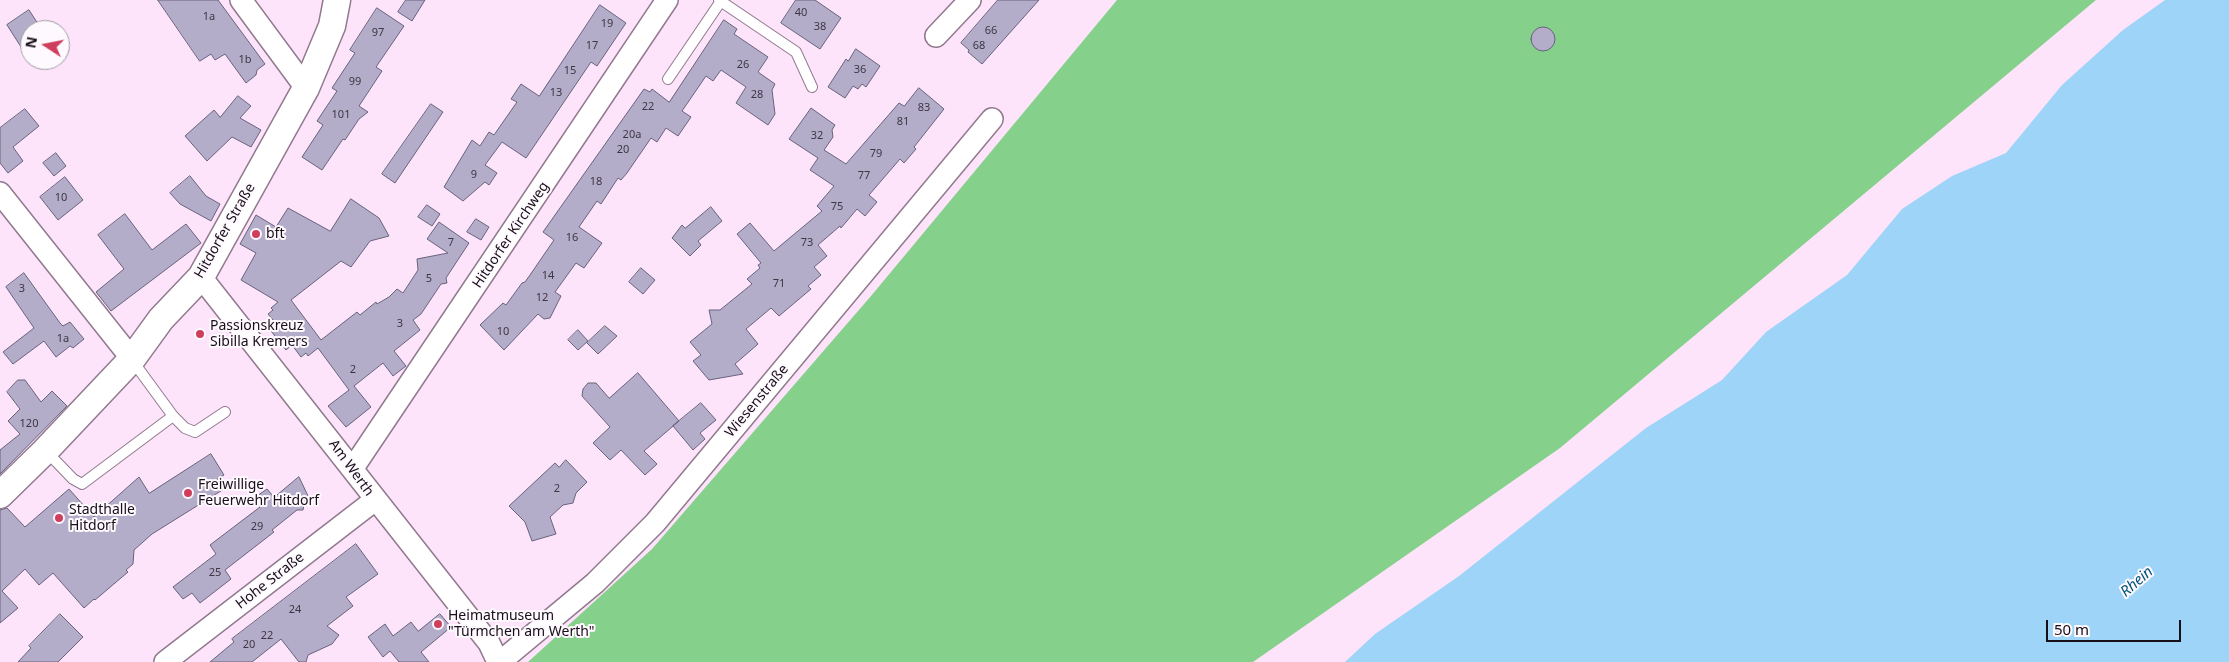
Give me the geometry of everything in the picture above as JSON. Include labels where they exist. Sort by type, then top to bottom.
[{"type":"street","points":[[241,0],[306,88]]},
{"type":"street","name":"Hitdorfer Straße","points":[[0,495],[45,451],[132,359],[161,319],[201,277],[306,88],[332,26],[337,0]]},
{"type":"street","name":"Hitdorfer Kirchweg","points":[[353,468],[667,0]]},
{"type":"street","points":[[936,36],[970,0]]},
{"type":"street","name":"Wiesenstraße","points":[[499,662],[595,583],[655,523],[992,119]]},
{"type":"street","points":[[0,193],[132,359]]},
{"type":"street","name":"Am Werth","points":[[201,277],[353,468],[375,500],[489,642],[499,662]]},
{"type":"street","name":"Hohe Straße","points":[[165,662],[375,500]]},
{"type":"lane","points":[[668,79],[720,1],[796,52],[812,88]]},
{"type":"lane","points":[[132,359],[173,416],[185,428],[195,432],[225,412]]},
{"type":"lane","points":[[45,451],[73,479],[82,484],[173,416]]},
{"type":"green space","points":[[1117,0],[2096,0],[1560,448],[1253,662],[528,662],[652,549],[871,296]]},
{"type":"water","name":"Rhein","points":[[2165,0],[2229,0],[2229,662],[1345,662],[1375,634],[1459,576],[1646,428],[1722,380],[1766,332],[1847,275],[1902,209],[1952,176],[2006,153],[2062,85],[2123,30]]},
{"type":"building","points":[[158,0],[218,0],[265,64],[246,83],[225,54],[215,60],[211,54],[200,61]]},
{"type":"building","points":[[406,0],[425,0],[412,21],[398,12]]},
{"type":"building","points":[[796,0],[815,0],[841,18],[820,49],[781,23]]},
{"type":"building","points":[[998,0],[1039,0],[982,64],[961,43]]},
{"type":"building","points":[[600,5],[626,23],[597,66],[591,62],[526,158],[502,142],[485,165],[497,173],[489,185],[485,182],[463,201],[444,187],[472,140],[480,146],[489,132],[494,135],[517,102],[511,99],[521,84],[539,96]]},
{"type":"building","points":[[377,8],[404,26],[376,67],[382,71],[359,106],[368,112],[359,119],[345,140],[343,139],[322,170],[302,157],[323,125],[317,121],[337,91],[332,88],[355,53],[350,50]]},
{"type":"building","points":[[29,10],[36,20],[20,20],[20,45],[7,25]]},
{"type":"building","points":[[724,20],[737,29],[734,34],[768,57],[758,72],[775,84],[772,90],[775,114],[768,125],[736,103],[746,87],[721,70],[713,81],[706,76],[682,111],[691,117],[678,136],[666,128],[657,142],[651,138],[627,173],[621,180],[618,178],[601,204],[597,201],[579,227],[602,243],[584,268],[576,263],[555,292],[561,296],[550,318],[544,319],[538,314],[504,350],[480,325],[503,303],[506,305],[530,275],[554,240],[543,232],[644,89],[650,92],[652,89],[669,102]]},
{"type":"building","points":[[1543,27],[1548,28],[1554,34],[1554,44],[1548,50],[1543,51],[1538,50],[1532,44],[1531,39],[1532,34],[1538,28]]},
{"type":"building","points":[[856,49],[880,66],[866,87],[862,84],[858,89],[853,86],[845,98],[828,87],[846,59],[848,61]]},
{"type":"building","points":[[919,88],[944,109],[914,147],[916,149],[904,163],[900,159],[869,195],[877,202],[865,216],[857,209],[841,228],[840,226],[818,245],[827,256],[814,267],[821,275],[808,286],[811,289],[779,316],[771,308],[746,329],[758,344],[735,364],[743,374],[709,380],[693,361],[701,355],[690,342],[712,324],[709,310],[720,310],[752,284],[747,279],[760,268],[758,265],[761,263],[737,234],[750,223],[774,251],[822,211],[817,206],[834,186],[810,170],[818,158],[789,139],[811,108],[835,125],[832,130],[833,137],[824,150],[846,164],[899,103],[904,106]]},
{"type":"building","points":[[238,96],[251,106],[240,118],[261,130],[251,147],[232,137],[207,161],[185,136],[214,110],[220,117]]},
{"type":"building","points":[[431,104],[443,112],[395,183],[382,174]]},
{"type":"building","points":[[25,109],[39,126],[13,147],[23,161],[8,173],[0,163],[0,128]]},
{"type":"building","points":[[56,153],[66,166],[54,176],[43,163]]},
{"type":"building","points":[[190,176],[206,196],[220,204],[211,221],[180,204],[170,193]]},
{"type":"building","points":[[65,177],[83,200],[58,220],[40,197]]},
{"type":"building","points":[[351,199],[379,218],[389,236],[370,241],[351,267],[341,261],[291,300],[321,340],[357,312],[360,315],[376,302],[377,304],[389,297],[397,289],[403,293],[418,270],[417,259],[448,253],[427,239],[439,222],[469,243],[446,278],[447,283],[441,284],[421,314],[413,320],[420,330],[394,351],[406,366],[393,376],[383,363],[354,386],[371,407],[346,427],[328,406],[349,390],[318,348],[308,356],[306,353],[301,357],[292,345],[286,350],[271,331],[277,325],[268,314],[273,310],[271,308],[278,302],[241,280],[256,253],[240,244],[256,215],[276,227],[288,208],[330,231]]},
{"type":"building","points":[[427,205],[440,214],[432,226],[418,217]]},
{"type":"building","points":[[711,207],[722,221],[698,241],[701,245],[690,256],[672,238],[682,225],[685,228]]},
{"type":"building","points":[[125,214],[152,250],[186,224],[201,243],[111,311],[96,292],[124,269],[98,235]]},
{"type":"building","points":[[476,219],[489,227],[481,240],[467,232]]},
{"type":"building","points":[[641,268],[655,280],[643,294],[629,282]]},
{"type":"building","points":[[24,273],[60,323],[63,326],[70,322],[84,339],[73,348],[70,346],[56,357],[44,341],[13,364],[3,352],[34,328],[6,287]]},
{"type":"building","points":[[605,326],[617,336],[598,354],[587,343]]},
{"type":"building","points":[[578,330],[588,341],[578,350],[568,340]]},
{"type":"building","points":[[638,373],[679,421],[644,451],[657,464],[645,475],[621,450],[610,460],[593,443],[610,427],[582,396],[583,389],[588,383],[596,383],[609,398]]},
{"type":"building","points":[[18,380],[25,380],[41,402],[52,391],[67,406],[0,474],[0,450],[20,434],[8,421],[20,409],[7,392]]},
{"type":"building","points":[[701,403],[716,420],[700,433],[705,439],[693,450],[673,426]]},
{"type":"building","points":[[211,454],[224,475],[217,479],[224,489],[152,534],[134,550],[133,564],[126,570],[128,572],[95,600],[84,608],[53,573],[39,585],[25,569],[2,591],[18,608],[0,623],[0,510],[7,508],[25,527],[69,489],[94,517],[139,477],[149,493]]},
{"type":"building","points":[[566,460],[587,482],[576,493],[573,503],[563,505],[550,517],[556,534],[532,541],[525,522],[509,506],[555,463],[559,467]]},
{"type":"building","points":[[299,477],[310,500],[304,505],[303,510],[297,510],[272,530],[274,532],[225,570],[231,579],[200,603],[192,593],[183,599],[173,587],[216,554],[210,545],[260,507],[254,498],[267,489],[274,497]]},
{"type":"building","points":[[356,544],[378,574],[346,597],[353,606],[327,626],[339,635],[332,644],[308,655],[306,662],[299,662],[281,639],[252,662],[210,662],[234,642],[232,639]]},
{"type":"building","points":[[60,614],[83,637],[58,662],[18,662],[31,648],[29,646]]},
{"type":"building","points":[[440,614],[451,627],[421,652],[429,662],[399,662],[390,651],[383,657],[368,637],[385,624],[393,636],[411,622],[418,631]]},
{"type":"place","name":"bft","points":[[256,234]]},
{"type":"place","name":"Passionskreuz Sibilla Kremers","points":[[200,334]]},
{"type":"place","name":"Freiwillige Feuerwehr Hitdorf","points":[[188,493]]},
{"type":"place","name":"Stadthalle Hitdorf","points":[[59,518]]},
{"type":"place","name":"Heimatmuseum \"Türmchen am Werth\"","points":[[438,624]]}]
